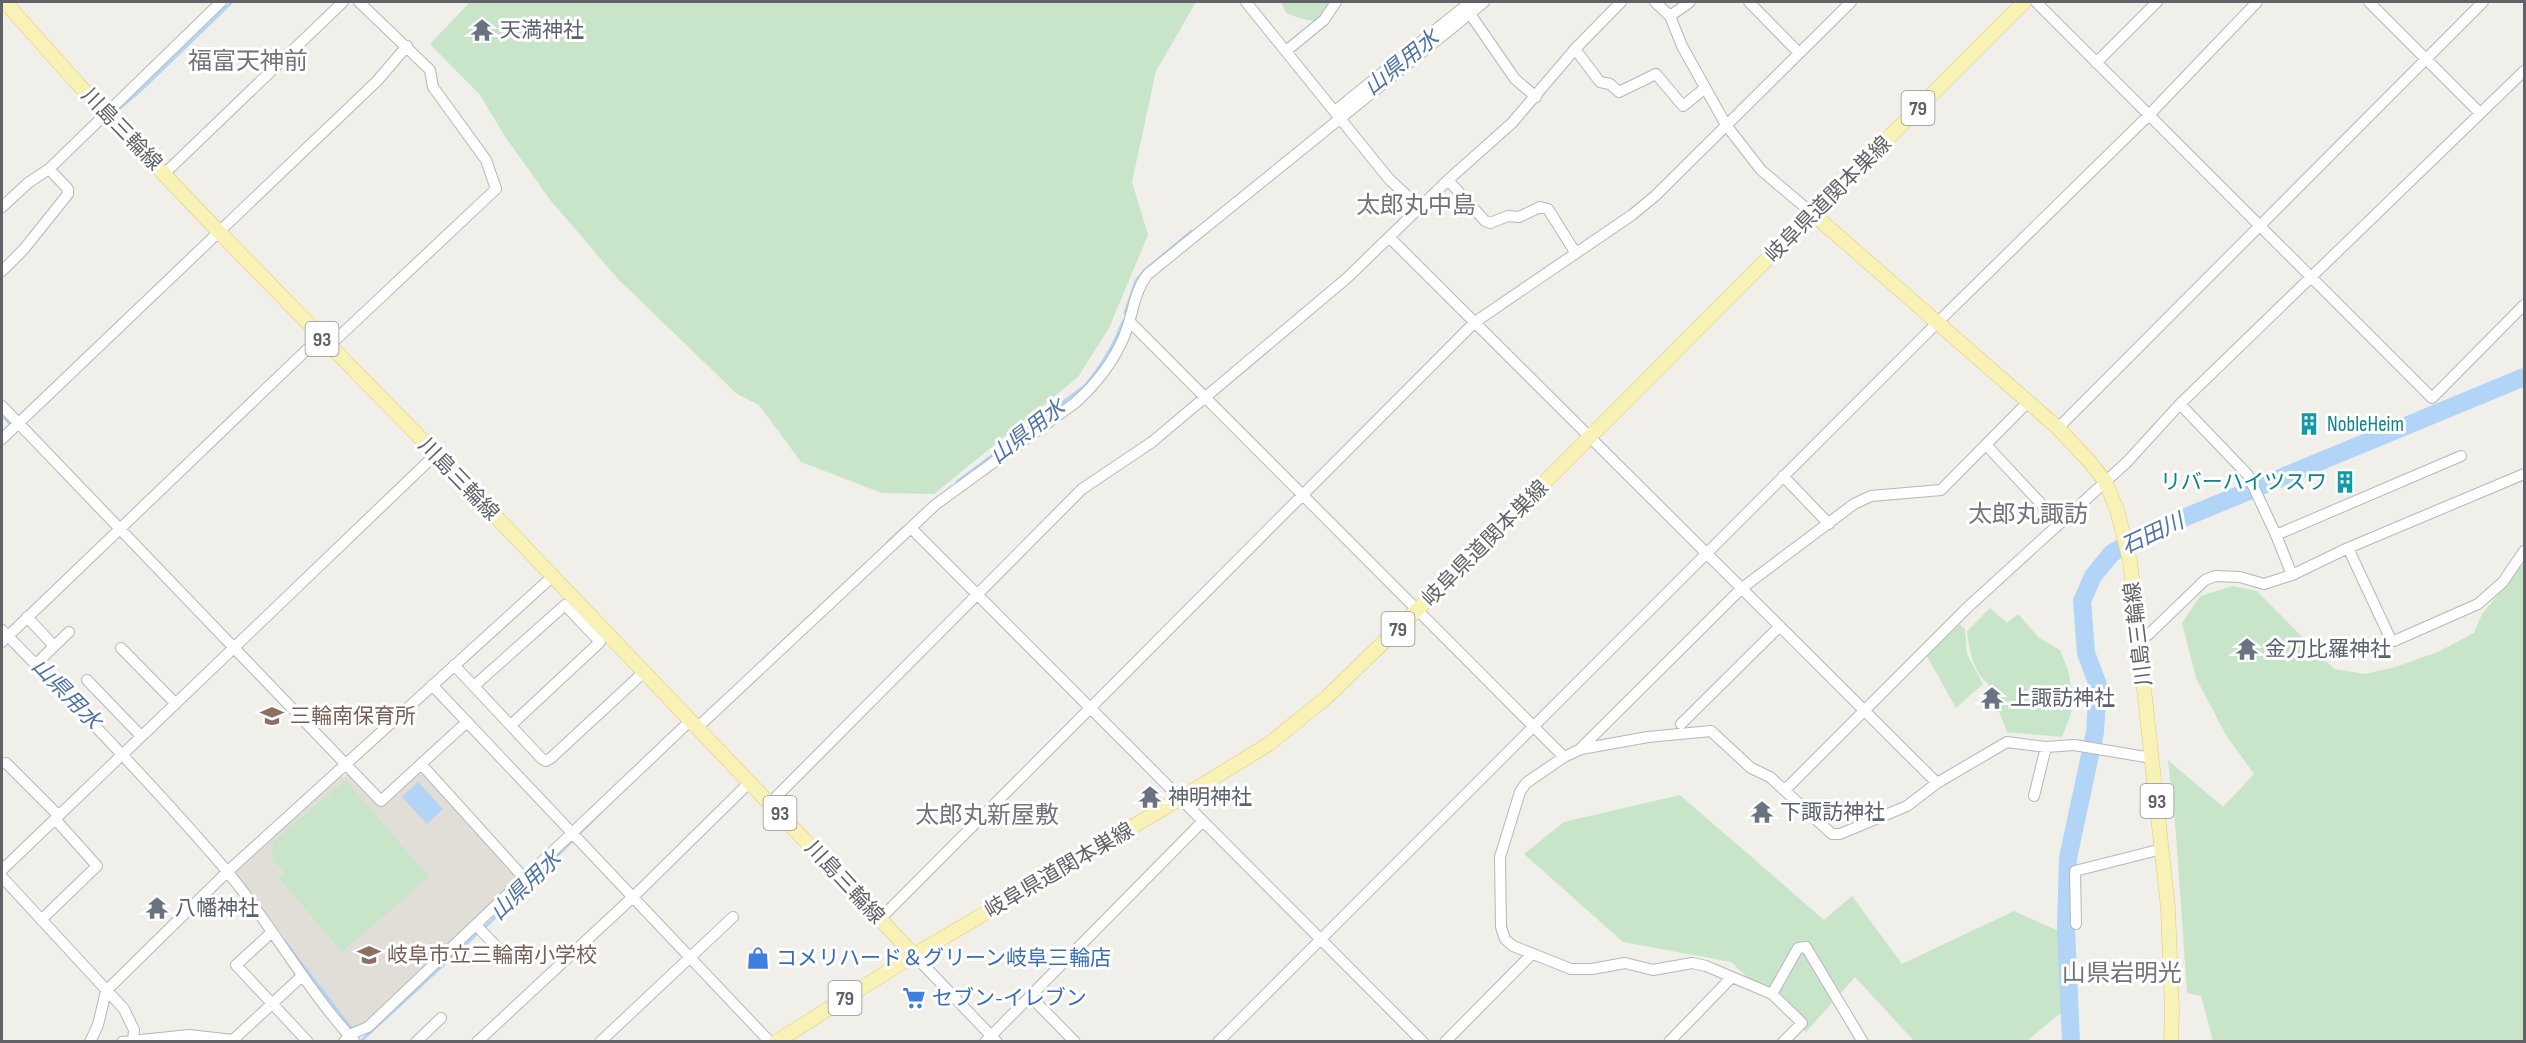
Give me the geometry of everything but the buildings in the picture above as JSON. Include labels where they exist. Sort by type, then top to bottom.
[{"type":"main road","name":"川島三輪線","points":[[5,2],[219,232],[436,454],[914,955]]},
{"type":"main road","name":"岐阜県道関本巣線","points":[[776,1041],[914,955],[1181,798],[1292,727],[1327,697],[1418,609],[2024,2]]},
{"type":"main road","name":"川島三輪線","points":[[1813,214],[2058,428],[2105,481],[2124,532],[2130,561],[2169,930],[2171,1041]]},
{"type":"street","points":[[164,174],[344,2]]},
{"type":"street","points":[[359,2],[430,70],[433,87],[486,160],[496,189],[118,529],[27,618],[4,636],[121,755],[227,872],[349,1039],[368,1027],[525,879],[576,836],[694,724],[910,528],[962,484],[1083,396],[1099,378],[1123,340],[1141,283],[1148,274],[1466,5],[1484,2]]},
{"type":"street","points":[[1246,2],[1389,179],[1419,207]]},
{"type":"street","points":[[1286,51],[1324,20],[1336,2]]},
{"type":"street","points":[[770,803],[1082,489],[1152,442],[1347,278],[1419,207],[1512,123],[1536,98],[1575,49],[1621,2]]},
{"type":"street","points":[[1654,2],[1670,16],[1704,89],[1726,125],[1761,170],[1813,214]]},
{"type":"street","points":[[1670,16],[1690,2]]},
{"type":"street","points":[[1749,2],[1799,53]]},
{"type":"street","points":[[880,919],[1475,322],[1640,209],[1851,2]]},
{"type":"street","points":[[2036,2],[2432,398],[2524,305]]},
{"type":"street","points":[[2096,63],[2157,2]]},
{"type":"street","points":[[1218,1041],[1938,322],[2148,116],[2257,2]]},
{"type":"street","points":[[2369,2],[2480,113]]},
{"type":"street","points":[[2058,428],[2483,2]]},
{"type":"street","points":[[2,207],[28,183],[49,169],[216,3]]},
{"type":"street","points":[[1466,5],[1515,79],[1536,98]]},
{"type":"street","points":[[2,439],[377,81],[407,46]]},
{"type":"street","points":[[1575,49],[1600,82],[1610,84],[1619,92],[1656,74],[1683,106],[1704,89]]},
{"type":"street","points":[[1785,790],[1968,607],[2127,462],[2180,404],[2524,71]]},
{"type":"street","points":[[2,271],[24,249],[68,194],[68,189],[49,169]]},
{"type":"street","points":[[1448,180],[1485,221],[1490,223],[1508,216],[1519,216],[1540,207],[1548,209],[1575,252]]},
{"type":"street","points":[[1389,237],[1937,783]]},
{"type":"street","points":[[1130,322],[1564,757]]},
{"type":"street","points":[[1581,749],[1742,588],[1854,504],[1871,496],[1941,490],[2028,402]]},
{"type":"street","points":[[2180,404],[2248,475],[2262,501],[2292,575]]},
{"type":"street","points":[[2,406],[381,801],[467,722]]},
{"type":"street","points":[[1987,446],[2059,523]]},
{"type":"street","points":[[2,870],[436,454]]},
{"type":"street","points":[[2276,534],[2461,456]]},
{"type":"street","points":[[2139,640],[2149,634],[2205,580],[2215,576],[2240,577],[2264,584],[2292,575],[2524,474]]},
{"type":"street","points":[[1784,477],[1828,524]]},
{"type":"street","points":[[910,528],[1423,1041]]},
{"type":"street","points":[[2348,549],[2391,640],[2394,641],[2478,604],[2503,582],[2524,551]]},
{"type":"street","points":[[90,1041],[98,1025],[106,991],[227,872],[553,576]]},
{"type":"street","points":[[474,686],[565,605],[600,642],[511,725]]},
{"type":"street","points":[[27,618],[54,646]]},
{"type":"street","points":[[1681,724],[1780,626]]},
{"type":"street","points":[[40,660],[69,632]]},
{"type":"street","points":[[121,648],[176,704]]},
{"type":"street","points":[[454,665],[546,761],[644,672]]},
{"type":"street","points":[[87,680],[141,736]]},
{"type":"street","points":[[432,685],[680,947],[692,956],[770,1041]]},
{"type":"street","points":[[1783,1041],[1802,1023],[1772,994],[1706,966],[1692,963],[1653,970],[1624,963],[1592,969],[1571,969],[1531,955],[1505,939],[1501,927],[1500,857],[1520,792],[1526,783],[1564,757],[1581,749],[1648,737],[1711,731],[1751,768],[1770,777],[1832,834],[1840,834],[1907,807],[1937,783],[2007,742],[2046,747],[2074,745],[2152,758]]},
{"type":"street","points":[[2034,796],[2046,747]]},
{"type":"street","points":[[6,763],[57,817],[97,866],[41,920]]},
{"type":"street","points":[[421,764],[525,879]]},
{"type":"street","points":[[477,1041],[633,897],[750,783]]},
{"type":"street","points":[[914,955],[991,1039],[1030,996],[1203,822]]},
{"type":"street","points":[[2076,924],[2075,871],[2162,849]]},
{"type":"street","points":[[2,877],[124,1009],[134,1030],[129,1041]]},
{"type":"street","points":[[600,1041],[733,917]]},
{"type":"street","points":[[476,925],[508,959]]},
{"type":"street","points":[[272,933],[236,964],[308,1041]]},
{"type":"street","points":[[1772,994],[1798,948],[1806,947],[1863,1041]]},
{"type":"street","points":[[1445,1041],[1531,955]]},
{"type":"street","points":[[129,1041],[189,1035],[233,1041],[302,976]]},
{"type":"street","points":[[1668,1041],[1731,978]]},
{"type":"street","points":[[1030,996],[1075,1041]]},
{"type":"street","points":[[416,1041],[441,1018]]},
{"type":"shaded area","name":"岐阜市立三輪南小学校","points":[[348,773],[382,807],[418,774],[425,774],[520,881],[362,1028],[353,1029],[233,869],[338,777],[344,777]]},
{"type":"green space","points":[[470,2],[1196,2],[1156,71],[1132,182],[1148,235],[1109,328],[1078,377],[934,494],[882,493],[801,462],[759,405],[737,394],[618,279],[551,201],[506,138],[480,95],[430,44]]},
{"type":"green space","points":[[1281,2],[1339,2],[1322,19],[1310,20],[1286,13]]},
{"type":"green space","points":[[2524,563],[2524,1041],[2213,1041],[2201,996],[2187,993],[2176,834],[2168,760],[2223,807],[2254,774],[2226,735],[2196,678],[2182,623],[2200,596],[2233,586],[2257,591],[2334,669],[2365,674],[2395,667],[2438,652],[2474,633],[2482,614]]},
{"type":"green space","points":[[1990,608],[2007,623],[2018,614],[2039,638],[2060,650],[2068,670],[2072,691],[2071,714],[2062,737],[2007,732],[1988,684],[1975,667],[1967,631]]},
{"type":"green space","points":[[1960,624],[1965,629],[1967,654],[1983,684],[1956,708],[1927,656]]},
{"type":"green space","points":[[346,780],[429,877],[342,952],[279,878],[285,873],[272,860],[273,842]]},
{"type":"green space","points":[[1680,795],[1824,920],[1852,896],[1902,964],[2014,911],[2065,934],[2062,1012],[2027,1041],[1914,1041],[1855,977],[1806,1032],[1731,962],[1623,942],[1524,854],[1564,822]]},
{"type":"water","points":[[418,782],[443,809],[427,824],[402,797]]},
{"type":"waterway","name":"山県用水","points":[[117,110],[140,91],[232,2]]},
{"type":"waterway","name":"山県用水","points":[[1125,313],[1136,281],[1144,271],[1192,231]]},
{"type":"waterway","name":"山県用水","points":[[957,482],[1086,385],[1107,355],[1123,321]]},
{"type":"waterway","name":"石田川","points":[[2071,1042],[2066,929],[2068,858],[2095,732],[2098,685],[2086,653],[2082,601],[2093,576],[2112,553],[2157,529],[2524,377]]},
{"type":"waterway","name":"山県用水","points":[[2,415],[11,425]]},
{"type":"waterway","name":"山県用水","points":[[888,542],[903,528]]},
{"type":"waterway","name":"山県用水","points":[[578,835],[601,812]]},
{"type":"waterway","name":"山県用水","points":[[484,928],[573,840]]},
{"type":"waterway","name":"山県用水","points":[[361,1041],[479,932]]},
{"type":"waterway","name":"山県用水","points":[[283,939],[351,1028]]},
{"type":"place","name":"天満神社","points":[[482,30]]},
{"type":"place","name":"NobleHeim","points":[[2309,424]]},
{"type":"place","name":"リバーハイツスワ","points":[[2345,482]]},
{"type":"place","name":"金刀比羅神社","points":[[2247,649]]},
{"type":"place","name":"上諏訪神社","points":[[1992,698]]},
{"type":"place","name":"三輪南保育所","points":[[272,716]]},
{"type":"place","name":"神明神社","points":[[1150,797]]},
{"type":"place","name":"下諏訪神社","points":[[1762,812]]},
{"type":"place","name":"八幡神社","points":[[157,908]]},
{"type":"place","name":"岐阜市立三輪南小学校","points":[[369,955]]},
{"type":"place","name":"コメリハード＆グリーン岐阜三輪店","points":[[758,958]]},
{"type":"place","name":"セブン-イレブン","points":[[914,998]]},
{"type":"district","name":"福富天神前","points":[[248,61]]},
{"type":"district","name":"太郎丸中島","points":[[1416,205]]},
{"type":"district","name":"太郎丸諏訪","points":[[2028,514]]},
{"type":"district","name":"太郎丸新屋敷","points":[[987,815]]},
{"type":"district","name":"山県岩明光","points":[[2122,973]]}]
